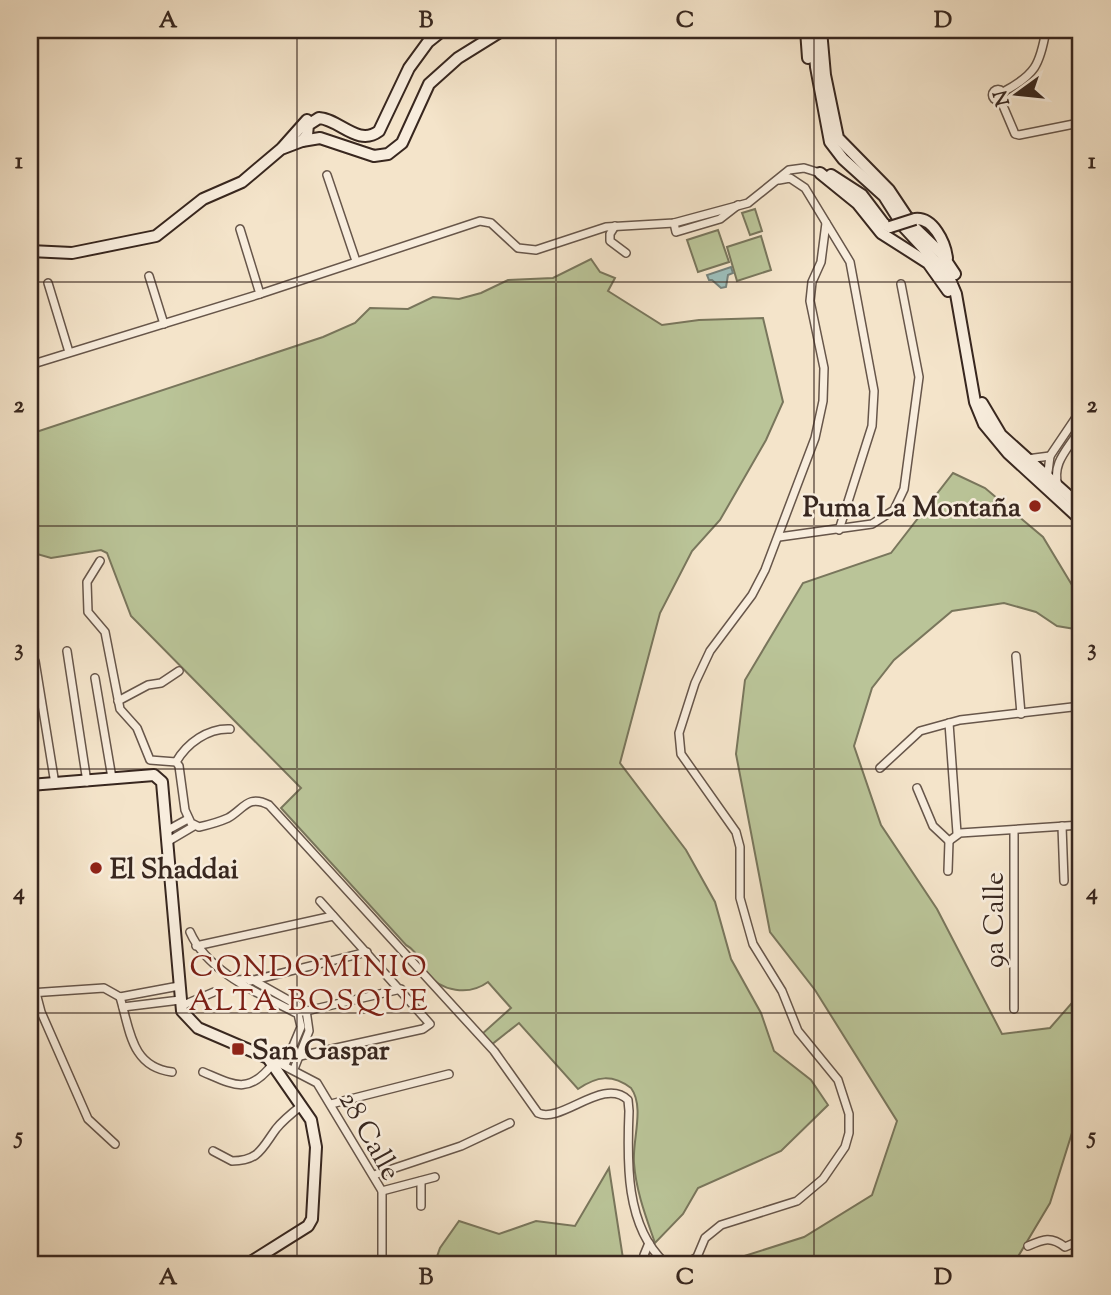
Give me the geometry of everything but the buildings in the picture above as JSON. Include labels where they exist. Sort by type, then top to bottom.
[{"type":"main road","points":[[30,251],[72,253],[156,236],[203,199],[242,182],[281,149],[306,121],[318,118],[331,121],[357,135],[374,135],[383,127],[409,68],[429,42],[443,30]]},
{"type":"main road","points":[[281,149],[311,138],[374,156],[393,152],[402,143],[429,84],[458,58],[503,30]]},
{"type":"main road","points":[[594,30],[602,30]]},
{"type":"main road","points":[[806,30],[812,78],[822,79]]},
{"type":"main road","points":[[813,30],[834,127],[842,145],[889,190],[913,226],[947,261]]},
{"type":"main road","points":[[821,30],[822,79],[828,137],[834,149],[884,196],[903,226],[948,275],[956,293],[976,408],[998,437],[1081,520]]},
{"type":"main road","points":[[822,79],[828,64],[828,30]]},
{"type":"main road","points":[[311,138],[308,125],[318,118]]},
{"type":"main road","points":[[820,173],[857,203],[881,233],[919,255],[938,274],[950,295],[959,343],[965,354]]},
{"type":"main road","points":[[820,173],[831,175],[856,190],[890,227],[915,219],[924,220],[936,230],[946,248],[947,261],[963,300],[982,401],[998,437]]},
{"type":"main road","points":[[1011,450],[1027,459],[1079,502]]},
{"type":"main road","points":[[30,785],[154,775],[162,783],[181,1003],[192,1025],[270,1061],[311,1120],[315,1134],[312,1219],[308,1226],[246,1265]]},
{"type":"main road","points":[[176,1265],[190,1265]]},
{"type":"street","points":[[1046,30],[1039,64],[1026,79],[1002,96],[1016,134],[1074,124]]},
{"type":"street","points":[[30,365],[260,295],[480,221],[491,223],[509,243],[528,251],[615,226],[674,223],[676,232],[720,219],[738,205],[748,203],[796,168],[820,173]]},
{"type":"street","points":[[327,175],[356,261]]},
{"type":"street","points":[[778,180],[790,178],[804,188],[850,262],[874,391],[872,426],[839,530]]},
{"type":"street","points":[[167,837],[194,826],[230,817],[250,801],[259,800],[269,805],[494,1051],[538,1113],[549,1115],[584,1100],[611,1094],[624,1096],[628,1100],[629,1111],[630,1186],[649,1243],[665,1263],[689,1262],[697,1256],[705,1238],[721,1225],[797,1201],[829,1171],[845,1147],[849,1133],[849,1114],[838,1080],[802,1037],[782,990],[753,944],[742,906],[740,847],[736,832],[681,754],[679,741],[695,683],[710,651],[752,595],[779,537],[815,438],[823,401],[824,368],[810,301],[812,282],[821,262],[826,223]]},
{"type":"street","points":[[615,226],[610,234],[610,241],[614,247],[625,253]]},
{"type":"street","points":[[240,229],[260,295]]},
{"type":"street","points":[[149,275],[164,324]]},
{"type":"street","points":[[48,283],[69,352]]},
{"type":"street","points":[[779,537],[872,524],[894,510],[904,489],[919,377],[901,284]]},
{"type":"street","points":[[1081,410],[1049,456],[1047,478],[1051,487],[1081,514]]},
{"type":"street","points":[[1058,487],[1055,471],[1058,460],[1081,428]]},
{"type":"street","points":[[1027,459],[1049,456]]},
{"type":"street","points":[[100,561],[87,582],[88,612],[105,632],[118,701],[124,715],[137,728],[150,760],[176,762]]},
{"type":"street","points":[[66,651],[87,782]]},
{"type":"street","points":[[1016,656],[1021,714]]},
{"type":"street","points":[[35,661],[55,784]]},
{"type":"street","points":[[118,701],[148,685],[161,683],[178,671]]},
{"type":"street","points":[[95,678],[112,778]]},
{"type":"street","points":[[880,768],[913,734],[949,723],[1081,706]]},
{"type":"street","points":[[949,723],[957,833]]},
{"type":"street","points":[[194,826],[188,819],[176,762],[188,746],[202,736],[218,729],[230,729]]},
{"type":"street","points":[[917,788],[933,826],[949,841]]},
{"type":"street","points":[[167,837],[188,819]]},
{"type":"street","points":[[948,871],[949,841],[957,833],[1081,825]]},
{"type":"street","points":[[1062,826],[1064,881]]},
{"type":"street","name":"9a Calle","points":[[1014,830],[1014,1009]]},
{"type":"street","points":[[300,1056],[429,1027],[429,1021],[320,901]]},
{"type":"street","points":[[196,946],[333,916]]},
{"type":"street","points":[[190,932],[196,946],[246,987],[298,1014],[301,1027],[285,1065]]},
{"type":"street","points":[[237,980],[367,952]]},
{"type":"street","points":[[246,987],[251,979]]},
{"type":"street","points":[[251,979],[306,1010],[310,1025],[295,1069]]},
{"type":"street","points":[[120,998],[179,986]]},
{"type":"street","points":[[115,1144],[88,1119],[33,993],[104,988],[120,998],[138,1051],[157,1070],[172,1072]]},
{"type":"street","points":[[298,1014],[401,989]]},
{"type":"street","points":[[123,1007],[181,1003],[214,992]]},
{"type":"street","points":[[203,1072],[239,1086],[258,1081],[270,1061]]},
{"type":"street","name":"28 Calle","points":[[270,1061],[295,1069],[317,1083],[374,1175],[382,1191],[382,1265]]},
{"type":"street","points":[[331,1104],[449,1074]]},
{"type":"street","points":[[213,1151],[232,1161],[253,1156],[269,1143],[282,1122],[301,1106]]},
{"type":"street","points":[[374,1175],[461,1146],[510,1123]]},
{"type":"street","points":[[382,1191],[435,1177]]},
{"type":"street","points":[[421,1181],[421,1206]]},
{"type":"street","points":[[1027,1246],[1046,1238],[1065,1247],[1081,1240]]},
{"type":"green space","points":[[755,209],[762,231],[750,235],[742,213]]},
{"type":"green space","points":[[718,230],[729,262],[698,272],[687,240]]},
{"type":"green space","points":[[761,236],[771,270],[737,281],[727,247]]},
{"type":"green space","points":[[591,259],[600,272],[615,278],[608,291],[662,325],[699,320],[763,318],[783,402],[766,440],[720,520],[692,551],[660,613],[620,763],[686,850],[715,902],[731,959],[761,1013],[774,1051],[811,1080],[828,1105],[781,1151],[698,1188],[683,1214],[655,1243],[635,1173],[638,1114],[631,1088],[617,1080],[604,1078],[578,1089],[519,1023],[491,1045],[482,1034],[511,1008],[488,982],[472,989],[456,990],[432,979],[413,951],[281,808],[301,788],[131,616],[107,553],[101,550],[51,558],[30,552],[30,434],[323,337],[355,323],[370,308],[408,309],[433,297],[459,299],[481,293],[508,280],[553,278]]},
{"type":"green space","points":[[953,473],[985,488],[1043,537],[1081,600],[1081,630],[1057,626],[1036,612],[1004,603],[952,611],[894,660],[872,688],[854,746],[881,825],[937,909],[1002,1034],[1050,1028],[1077,997],[1081,1000],[1081,1104],[1050,1203],[1013,1265],[727,1265],[735,1259],[804,1237],[872,1195],[897,1121],[815,990],[770,932],[736,754],[745,680],[803,583],[891,553]]},
{"type":"green space","points":[[609,1168],[624,1265],[434,1265],[440,1248],[459,1221],[499,1234],[536,1221],[575,1226]]},
{"type":"water","points":[[731,267],[733,273],[728,275],[726,287],[721,288],[709,280],[707,275]]},
{"type":"place","name":"Puma La Montaña","points":[[1035,506]]},
{"type":"place","name":"El Shaddai","points":[[96,868]]},
{"type":"place","name":"San Gaspar","points":[[238,1049]]},
{"type":"district","name":"CONDOMINIO ALTA BOSQUE","points":[[309,983]]}]
